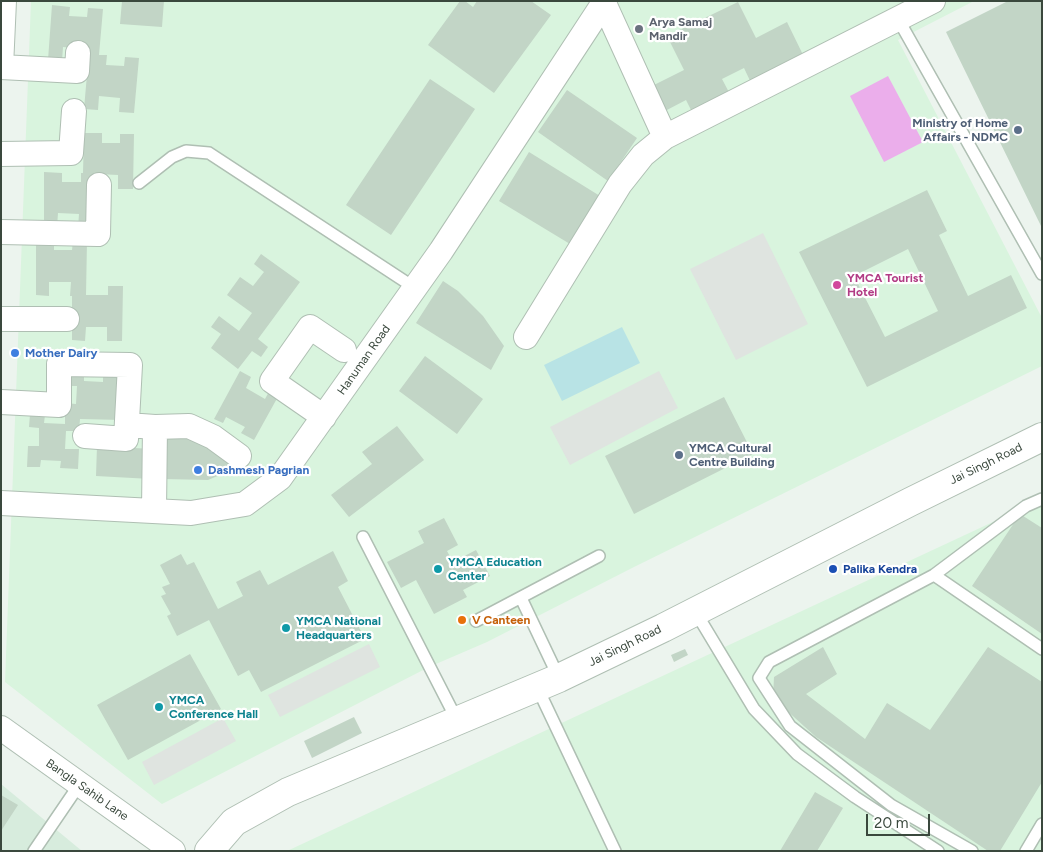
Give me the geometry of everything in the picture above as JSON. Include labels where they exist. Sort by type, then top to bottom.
[{"type":"street","points":[[4,1],[1,67],[77,71],[78,53]]},
{"type":"street","points":[[526,337],[620,184],[643,155],[665,137],[933,1]]},
{"type":"street","points":[[604,2],[665,137]]},
{"type":"street","name":"Hanuman Road","points":[[1,502],[191,513],[245,504],[280,478],[442,251],[604,2]]},
{"type":"street","points":[[1,154],[71,153],[74,110]]},
{"type":"street","points":[[1,232],[98,234],[99,185]]},
{"type":"street","points":[[1,318],[67,318]]},
{"type":"street","points":[[324,417],[272,381],[310,327],[344,350]]},
{"type":"street","points":[[1,402],[59,405],[59,364],[130,365],[126,439],[85,436]]},
{"type":"street","points":[[127,425],[155,427],[189,426],[214,436],[239,456]]},
{"type":"street","points":[[154,511],[155,427]]},
{"type":"street","name":"Jai Singh Road","points":[[209,851],[234,822],[288,792],[548,683],[1042,437]]},
{"type":"street","name":"Bangla Sahib Lane","points":[[1,728],[173,851]]},
{"type":"lane","points":[[898,19],[1042,274]]},
{"type":"lane","points":[[139,183],[172,157],[186,151],[210,153],[415,288]]},
{"type":"lane","points":[[972,851],[891,805],[790,726],[759,678],[769,662],[934,575],[1026,506],[1042,499]]},
{"type":"lane","points":[[363,537],[458,722]]},
{"type":"lane","points":[[476,621],[599,556]]},
{"type":"lane","points":[[934,575],[1042,648]]},
{"type":"lane","points":[[521,598],[548,683],[615,851]]},
{"type":"lane","points":[[695,611],[754,708],[797,754],[855,797],[938,851]]},
{"type":"lane","points":[[34,851],[79,785]]},
{"type":"lane","points":[[1026,851],[1042,824]]},
{"type":"shaded area","points":[[31,1],[974,1],[898,40],[1042,318],[1042,366],[634,567],[487,642],[429,667],[162,804],[5,682]]},
{"type":"shaded area","points":[[888,76],[923,142],[884,162],[850,96]]},
{"type":"shaded area","points":[[763,233],[808,324],[736,360],[690,269]]},
{"type":"shaded area","points":[[622,327],[640,363],[562,401],[544,365]]},
{"type":"shaded area","points":[[659,371],[678,408],[570,465],[550,427]]},
{"type":"shaded area","points":[[1042,499],[1042,851],[287,851],[1025,507]]},
{"type":"shaded area","points":[[369,644],[380,667],[280,717],[268,695]]},
{"type":"shaded area","points":[[223,718],[236,741],[154,785],[142,762]]},
{"type":"shaded area","points":[[1,784],[82,851],[1,851]]},
{"type":"building","points":[[122,1],[164,1],[162,27],[120,24]]},
{"type":"building","points":[[460,1],[465,1],[473,7],[477,1],[531,1],[551,15],[494,93],[428,45]]},
{"type":"building","name":"Ministry of Home Affairs - NDMC","points":[[1008,1],[1042,1],[1042,228],[946,32]]},
{"type":"building","points":[[738,2],[756,38],[787,22],[806,61],[753,87],[744,68],[722,79],[732,98],[694,116],[686,100],[665,111],[652,86],[684,70],[667,36]]},
{"type":"building","points":[[52,5],[70,7],[69,16],[87,17],[88,8],[103,9],[99,55],[107,55],[106,65],[124,66],[125,57],[139,58],[134,113],[119,112],[120,98],[99,96],[98,110],[84,109],[88,63],[84,49],[63,47],[62,61],[48,60]]},
{"type":"building","points":[[430,79],[475,109],[391,235],[346,205]]},
{"type":"building","points":[[567,90],[637,138],[608,181],[538,132]]},
{"type":"building","points":[[84,133],[102,133],[102,143],[120,143],[120,134],[134,134],[133,189],[118,189],[118,175],[97,174],[94,228],[78,228],[79,214],[58,213],[57,227],[44,227],[44,172],[62,173],[62,182],[81,182]]},
{"type":"building","points":[[529,152],[600,196],[570,244],[499,201]]},
{"type":"building","name":"YMCA Tourist Hotel","points":[[927,190],[947,231],[939,235],[968,296],[1011,275],[1027,308],[867,387],[799,252]],"holes":[[[908,249],[938,311],[885,337],[854,276]]]},
{"type":"building","points":[[36,240],[54,240],[54,250],[72,250],[73,241],[87,241],[86,295],[108,295],[108,286],[123,286],[122,341],[107,341],[107,327],[86,327],[85,341],[72,340],[71,282],[49,282],[49,296],[36,295]]},
{"type":"building","points":[[261,254],[300,282],[258,339],[268,347],[261,357],[252,351],[238,369],[211,348],[221,334],[211,327],[219,316],[239,331],[252,313],[227,295],[240,277],[253,286],[264,272],[254,264]]},
{"type":"building","points":[[443,281],[458,291],[483,316],[504,346],[491,370],[416,323]]},
{"type":"building","points":[[425,356],[483,399],[457,434],[399,391]]},
{"type":"building","points":[[240,371],[251,377],[246,388],[265,399],[271,388],[280,393],[254,440],[241,433],[245,427],[226,417],[223,423],[214,419]]},
{"type":"building","points":[[67,374],[84,375],[84,381],[103,382],[103,376],[124,377],[122,420],[80,419],[79,431],[66,431],[65,449],[79,449],[78,469],[60,468],[61,461],[41,460],[40,467],[27,467],[28,446],[39,446],[39,428],[29,427],[30,414],[45,415],[44,423],[65,424],[65,403],[76,404],[77,386],[66,386]]},
{"type":"building","name":"YMCA Cultural Centre Building","points":[[724,397],[753,454],[634,514],[605,456]]},
{"type":"building","points":[[397,426],[424,460],[349,517],[331,495],[372,464],[362,452]]},
{"type":"building","points":[[163,435],[188,435],[222,457],[233,467],[227,472],[208,480],[163,479]]},
{"type":"building","points":[[97,446],[153,449],[151,479],[96,476]]},
{"type":"building","points":[[1020,514],[1042,528],[1042,634],[972,586]]},
{"type":"building","name":"YMCA Education Center","points":[[444,518],[458,545],[447,551],[453,562],[476,550],[490,576],[463,590],[467,597],[434,614],[416,580],[401,588],[387,562],[424,543],[418,531]]},
{"type":"building","name":"YMCA National Headquarters","points":[[333,551],[348,581],[338,587],[365,639],[261,692],[249,670],[238,676],[209,620],[177,636],[167,616],[171,614],[161,596],[166,594],[162,587],[170,584],[160,565],[181,554],[187,565],[194,562],[218,609],[243,596],[236,582],[260,570],[268,585]]},
{"type":"building","points":[[823,647],[837,674],[806,694],[865,739],[887,703],[930,730],[988,647],[1042,682],[1042,782],[1000,851],[988,851],[816,737],[773,698],[774,677]]},
{"type":"building","points":[[685,649],[688,655],[674,662],[671,655]]},
{"type":"building","name":"YMCA Conference Hall","points":[[190,654],[221,709],[128,760],[97,705]]},
{"type":"building","points":[[354,717],[362,733],[312,758],[304,741]]},
{"type":"building","points":[[815,792],[843,808],[817,851],[780,851]]},
{"type":"building","points":[[1,795],[18,805],[1,831]]},
{"type":"place","name":"Arya Samaj Mandir","points":[[639,29]]},
{"type":"place","name":"Ministry of Home Affairs - NDMC","points":[[1018,130]]},
{"type":"place","name":"YMCA Tourist Hotel","points":[[837,285]]},
{"type":"place","name":"Mother Dairy","points":[[15,353]]},
{"type":"place","name":"YMCA Cultural Centre Building","points":[[679,455]]},
{"type":"place","name":"Dashmesh Pagrian","points":[[198,470]]},
{"type":"place","name":"YMCA Education Center","points":[[438,569]]},
{"type":"place","name":"Palika Kendra","points":[[833,569]]},
{"type":"place","name":"V Canteen","points":[[462,620]]},
{"type":"place","name":"YMCA National Headquarters","points":[[286,628]]},
{"type":"place","name":"YMCA Conference Hall","points":[[159,707]]}]
